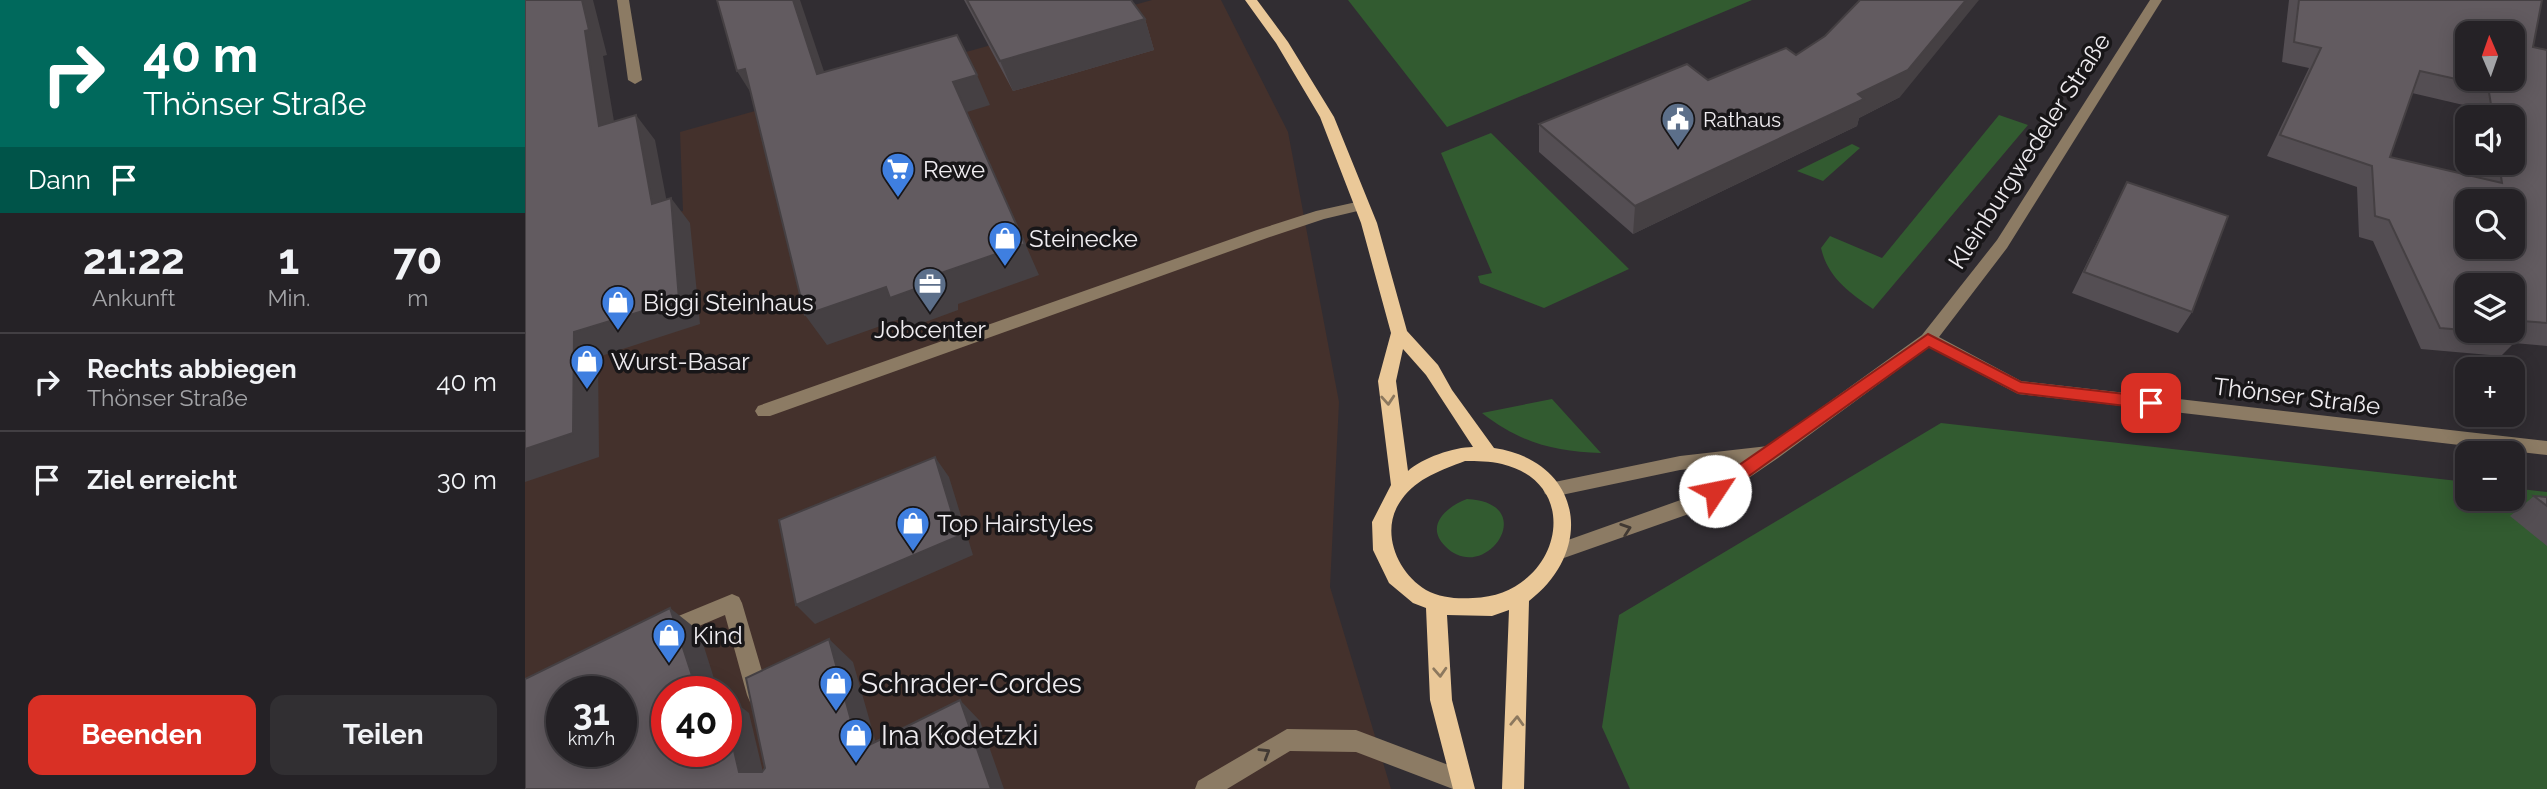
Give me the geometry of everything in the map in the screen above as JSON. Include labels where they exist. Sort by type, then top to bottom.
[{"type":"main road","points":[[1251,0],[1282,42],[1327,117],[1369,223],[1399,333],[1432,370],[1446,395],[1488,454]]},
{"type":"main road","points":[[1399,333],[1387,381],[1400,485]]},
{"type":"main road","points":[[1464,454],[1488,454],[1513,460],[1535,472],[1552,489],[1562,508],[1565,529],[1561,551],[1537,584],[1519,597],[1492,607],[1464,608],[1436,603],[1412,592],[1393,573],[1383,551],[1380,528],[1386,506],[1400,485],[1418,470],[1440,459],[1464,454]]},
{"type":"main road","points":[[1513,789],[1519,597]]},
{"type":"main road","points":[[1436,603],[1441,700],[1462,784]]},
{"type":"street","points":[[623,0],[635,79]]},
{"type":"street","name":"Kleinburgwedeler Straße","points":[[1561,551],[1696,503],[1772,453],[1928,339],[2002,244],[2156,0]]},
{"type":"street","points":[[764,411],[1262,234],[1321,215],[1361,206]]},
{"type":"street","name":"Thönser Straße","points":[[1928,339],[2018,387],[2547,448]]},
{"type":"street","name":"Kleinburgwedeler Straße","points":[[1552,489],[1680,463],[1772,453]]},
{"type":"street","points":[[653,637],[732,603],[752,666],[764,721]]},
{"type":"street","points":[[1206,789],[1287,740],[1356,741],[1462,784]]},
{"type":"shaded area","points":[[1152,0],[1221,0],[1288,132],[1339,402],[1330,587],[1391,789],[525,789],[525,252],[683,211],[680,132]]},
{"type":"green space","points":[[1348,0],[1752,0],[1447,127]]},
{"type":"green space","points":[[1999,115],[2028,125],[1873,309],[1834,276],[1821,248],[1830,236],[1882,258]]},
{"type":"green space","points":[[1491,133],[1629,269],[1544,308],[1480,283],[1478,276],[1492,273],[1441,153]]},
{"type":"green space","points":[[1852,144],[1860,148],[1823,181],[1797,171]]},
{"type":"green space","points":[[1552,399],[1601,453],[1538,444],[1510,431],[1482,413]]},
{"type":"green space","points":[[1941,423],[2455,481],[2455,511],[2525,511],[2525,489],[2547,492],[2547,789],[1630,789],[1602,727],[1619,615]]},
{"type":"green space","points":[[1467,499],[1489,504],[1501,514],[1504,526],[1499,539],[1489,550],[1476,557],[1460,556],[1445,546],[1437,531],[1446,511]]},
{"type":"building","points":[[525,0],[582,0],[589,30],[585,31],[599,126],[636,115],[652,204],[671,198],[679,300],[574,332],[573,433],[525,449]]},
{"type":"building","name":"Rewe","points":[[717,0],[793,0],[817,74],[957,35],[977,75],[953,82],[1025,244],[941,273],[940,280],[890,298],[886,287],[805,315],[745,69],[737,71]]},
{"type":"building","points":[[967,0],[1131,0],[1145,19],[1000,61]]},
{"type":"building","points":[[1860,0],[1966,0],[1908,70],[1858,94],[1864,99],[1635,206],[1539,124],[1687,64],[1708,80],[1786,48],[1796,55],[1825,36]]},
{"type":"building","points":[[2299,0],[2542,0],[2533,47],[2547,50],[2547,323],[2525,321],[2525,273],[2455,273],[2455,329],[2440,328],[2389,220],[2375,216],[2372,166],[2280,135],[2321,48],[2294,42]],"holes":[[[2455,21],[2525,21],[2525,91],[2489,91],[2491,105],[2525,105],[2525,175],[2501,175],[2502,183],[2468,175],[2455,175],[2455,172],[2390,157],[2420,71],[2455,79]]]},
{"type":"building","points":[[2127,182],[2228,216],[2192,312],[2084,272]]},
{"type":"building","points":[[935,457],[959,536],[796,605],[779,520]]},
{"type":"building","points":[[2534,496],[2547,497],[2547,506]]},
{"type":"building","points":[[670,608],[692,676],[651,676],[651,767],[738,767],[739,772],[762,772],[765,768],[746,678],[829,639],[859,750],[960,700],[991,789],[525,789],[525,679]]},
{"type":"place","name":"Rathaus","points":[[1678,149]]},
{"type":"place","name":"Rewe","points":[[898,199]]},
{"type":"place","name":"Steinecke","points":[[1005,268]]},
{"type":"place","name":"Jobcenter","points":[[930,314]]},
{"type":"place","name":"Biggi Steinhaus","points":[[618,332]]},
{"type":"place","name":"Wurst-Basar","points":[[587,391]]},
{"type":"place","name":"Top Hairstyles","points":[[913,553]]},
{"type":"place","name":"Kind","points":[[669,665]]},
{"type":"place","name":"Schrader-Cordes","points":[[836,713]]},
{"type":"place","name":"Ina Kodetzki","points":[[856,765]]},
{"type":"route","points":[[1715,491],[1772,453],[1928,339],[2018,387],[2151,403]]}]
